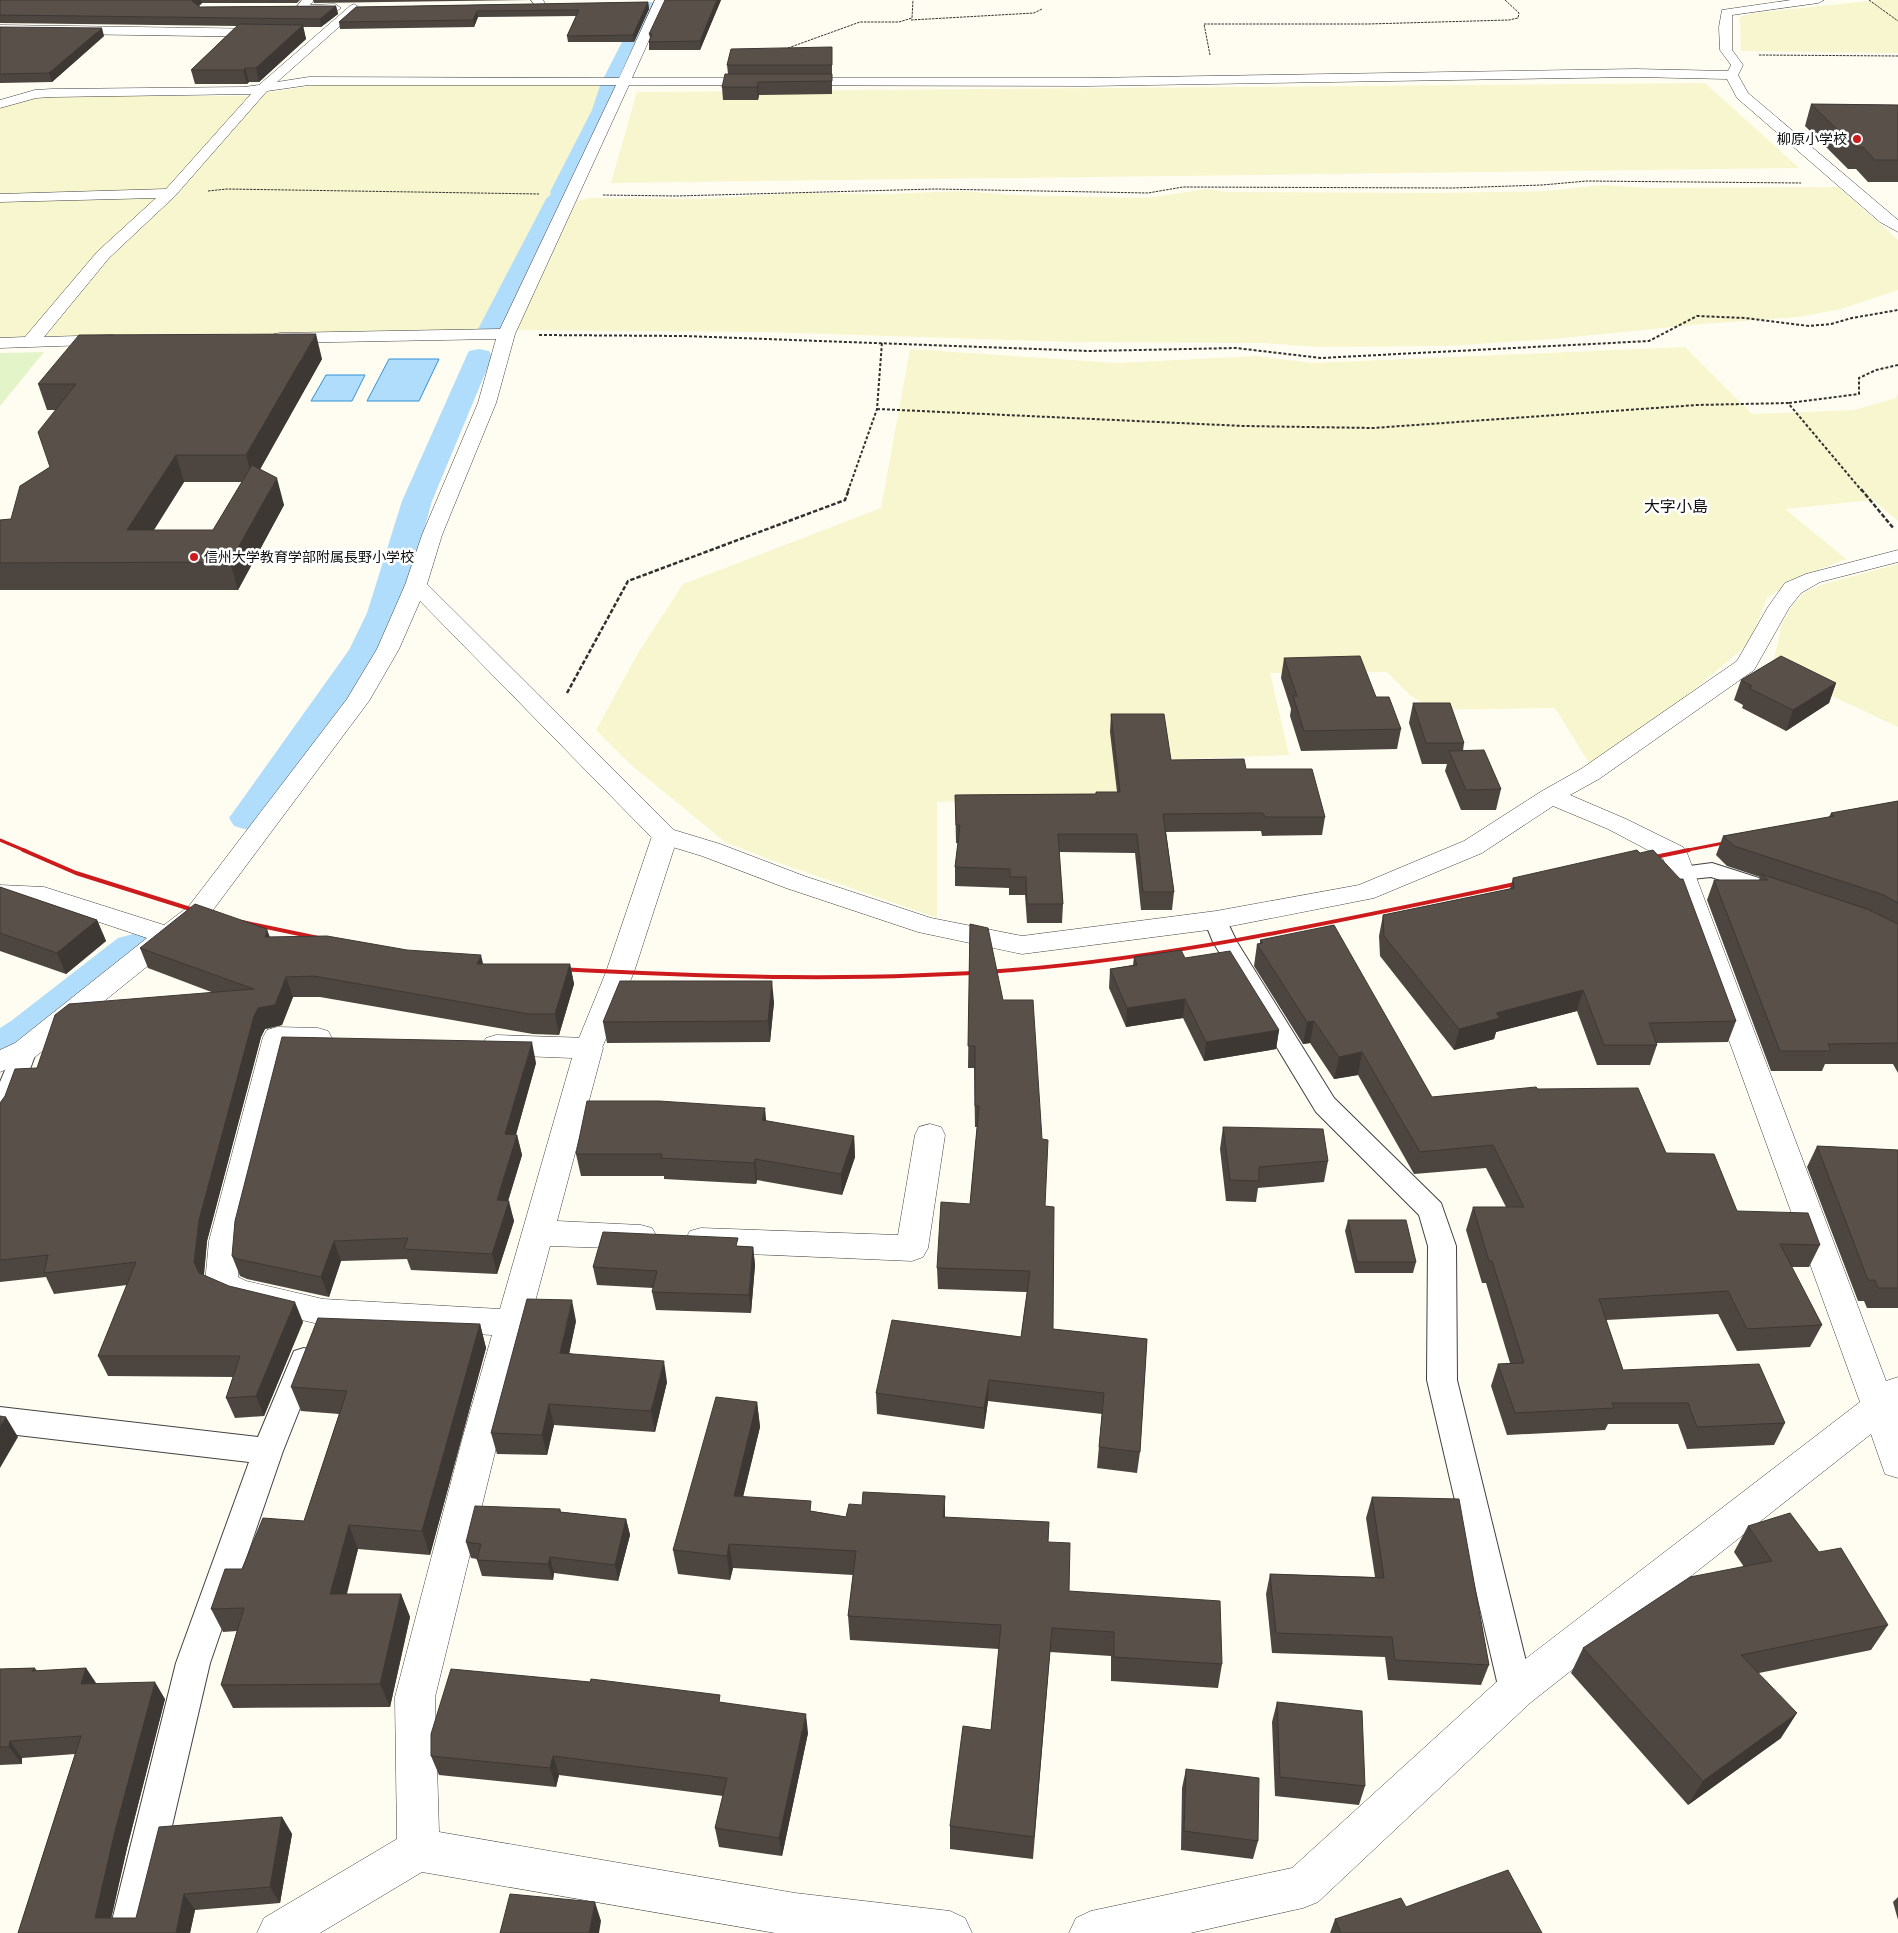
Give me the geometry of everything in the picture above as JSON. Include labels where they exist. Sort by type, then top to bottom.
[{"type":"street","points":[[1732,76],[1737,65],[1726,50],[1726,12],[1818,0]]},
{"type":"street","points":[[0,1062],[25,1050],[198,912],[357,702],[388,649],[416,585],[432,535],[487,403],[506,334],[573,194],[657,2]]},
{"type":"street","points":[[298,9],[359,8],[313,33]]},
{"type":"street","points":[[31,342],[103,255],[170,194],[326,20],[298,9]]},
{"type":"street","points":[[0,28],[283,33]]},
{"type":"street","points":[[0,104],[35,94],[244,91],[309,81],[624,81],[726,83],[1206,81],[1635,73],[1732,76]]},
{"type":"street","points":[[1732,76],[1742,95],[1885,219],[1898,227]]},
{"type":"street","points":[[0,198],[170,194]]},
{"type":"street","points":[[259,338],[506,334]]},
{"type":"street","points":[[0,343],[130,340]]},
{"type":"street","points":[[416,585],[664,836],[710,850],[795,882],[926,926],[1022,945],[1216,920],[1366,892],[1473,847],[1590,774],[1746,665],[1779,607],[1793,588],[1812,578],[1898,556]]},
{"type":"street","points":[[1552,796],[1617,824],[1674,853],[1889,1399],[1898,1463]]},
{"type":"street","points":[[418,1850],[415,1698],[511,1323],[538,1233],[588,1048],[620,972],[664,836]]},
{"type":"street","points":[[0,893],[44,895],[169,936]]},
{"type":"street","points":[[345,1039],[277,1037],[225,1241],[221,1283],[238,1292],[323,1312],[511,1323]]},
{"type":"street","points":[[472,1044],[588,1048]]},
{"type":"street","points":[[538,1233],[912,1248],[930,1135]]},
{"type":"street","points":[[1091,1933],[1303,1887],[1516,1690],[1889,1399]]},
{"type":"street","points":[[279,1933],[418,1850],[794,1915],[950,1933]]},
{"type":"lane","points":[[1682,873],[1712,870],[1794,897]]},
{"type":"lane","points":[[1216,920],[1225,942],[1326,1105],[1430,1210],[1442,1246],[1442,1380],[1516,1690]]},
{"type":"lane","points":[[0,1116],[25,1050]]},
{"type":"lane","points":[[128,1933],[193,1663],[268,1451],[323,1312]]},
{"type":"lane","points":[[0,1420],[268,1451]]},
{"type":"path","points":[[786,49],[860,22],[899,22],[912,18],[913,0]]},
{"type":"path","points":[[1206,81],[1214,68],[1204,24],[1368,24],[1509,20],[1518,18],[1519,13],[1505,0]]},
{"type":"path","points":[[1869,0],[1898,20]]},
{"type":"path","points":[[905,20],[1034,13],[1042,9]]},
{"type":"path","points":[[1730,54],[1898,56]]},
{"type":"path","points":[[170,194],[227,189],[676,196],[935,189],[1148,193],[1183,187],[1452,188],[1542,185],[1587,181],[1844,183]]},
{"type":"path","points":[[506,334],[685,336],[1090,351],[1236,348],[1320,358],[1649,342],[1697,316],[1745,318],[1809,326],[1831,324],[1852,318],[1898,310]]},
{"type":"path","points":[[552,721],[628,581],[845,500],[877,409],[882,342]]},
{"type":"path","points":[[877,409],[1234,426],[1374,428],[1697,405],[1788,403],[1859,394],[1859,378],[1876,370],[1898,365]]},
{"type":"path","points":[[1788,403],[1898,533]]},
{"type":"shaded area","points":[[1879,0],[1898,0],[1898,53],[1741,51],[1740,17],[1754,13]]},
{"type":"shaded area","points":[[1705,83],[1799,168],[611,183],[637,92]]},
{"type":"shaded area","points":[[606,84],[487,329],[0,343],[0,107],[44,96],[244,96],[318,85]]},
{"type":"shaded area","points":[[1601,185],[1651,188],[1838,187],[1898,240],[1898,290],[1841,309],[1798,317],[1703,324],[1553,339],[1448,346],[1317,347],[1263,343],[1072,342],[765,332],[513,330],[577,201],[591,198],[701,199],[799,193],[886,194],[963,191],[1012,195],[1147,198],[1207,189],[1228,192],[1436,193],[1548,191]]},
{"type":"shaded area","points":[[1685,347],[1752,414],[1854,410],[1896,398],[1898,393],[1898,521],[1873,500],[1785,509],[1846,559],[1797,578],[1767,598],[1749,643],[1649,728],[1589,763],[1555,708],[1433,710],[1410,695],[1387,672],[1270,673],[1289,755],[1185,759],[1122,797],[937,802],[937,918],[725,842],[630,764],[596,730],[638,653],[683,584],[881,508],[910,349],[1117,363],[1257,356],[1313,363]]},
{"type":"shaded area","points":[[1898,564],[1898,727],[1772,668],[1782,623],[1792,606],[1805,592],[1820,585]]},
{"type":"green space","points":[[44,352],[0,406],[0,353]]},
{"type":"water","points":[[389,359],[439,359],[419,401],[367,401]]},
{"type":"water","points":[[326,375],[365,375],[352,401],[311,401]]},
{"type":"building","points":[[0,0],[194,0],[192,1],[200,7],[336,6],[320,19],[0,15]]},
{"type":"building","points":[[665,0],[717,0],[700,41],[649,42],[652,34],[649,34]]},
{"type":"building","points":[[648,2],[633,35],[567,36],[579,10],[477,11],[473,20],[339,22],[356,7]]},
{"type":"building","points":[[239,24],[303,25],[256,68],[245,68],[243,70],[191,70]]},
{"type":"building","points":[[0,27],[102,28],[49,73],[0,74]]},
{"type":"building","points":[[832,47],[832,65],[727,65],[731,49]]},
{"type":"building","points":[[725,74],[832,74],[832,81],[758,82],[757,87],[722,87]]},
{"type":"building","points":[[1811,104],[1898,105],[1898,160],[1875,160],[1863,147],[1855,147]]},
{"type":"building","points":[[316,334],[246,455],[176,455],[127,530],[213,530],[252,465],[277,478],[230,562],[0,563],[0,520],[11,519],[20,486],[50,467],[38,432],[76,384],[38,384],[79,335]]},
{"type":"building","points":[[1360,656],[1376,697],[1389,697],[1401,729],[1304,731],[1293,696],[1297,696],[1284,658]]},
{"type":"building","points":[[1781,656],[1836,683],[1793,710],[1749,688],[1752,686],[1741,680]]},
{"type":"building","points":[[1413,703],[1450,703],[1464,743],[1426,743]]},
{"type":"building","points":[[1111,714],[1164,714],[1171,760],[1244,759],[1246,769],[1312,769],[1325,817],[1265,817],[1263,813],[1163,814],[1174,892],[1143,892],[1137,834],[1058,834],[1063,904],[1027,904],[1026,877],[1010,877],[1010,869],[955,867],[960,825],[956,825],[955,795],[1096,794],[1096,792],[1120,792]]},
{"type":"building","points":[[1484,750],[1501,789],[1466,790],[1449,751]]},
{"type":"building","points":[[1898,801],[1898,903],[1884,895],[1734,846],[1723,836],[1834,816],[1831,813]]},
{"type":"building","points":[[1637,850],[1640,853],[1653,850],[1680,879],[1683,879],[1736,1021],[1649,1023],[1657,1045],[1604,1045],[1583,990],[1496,1013],[1500,1018],[1459,1029],[1384,936],[1383,915],[1514,888],[1513,878]]},
{"type":"building","points":[[1761,874],[1867,909],[1898,924],[1898,1043],[1828,1044],[1831,1051],[1780,1051],[1714,880],[1768,880]]},
{"type":"building","points":[[0,887],[97,920],[57,953],[0,933]]},
{"type":"building","points":[[195,904],[267,929],[265,937],[327,936],[407,950],[481,955],[477,964],[570,964],[555,1014],[529,1014],[314,976],[286,977],[275,1005],[258,1008],[254,1016],[199,1220],[194,1262],[199,1273],[229,1286],[295,1302],[256,1396],[226,1398],[240,1356],[98,1356],[136,1262],[44,1273],[48,1255],[0,1260],[0,1103],[5,1096],[15,1069],[37,1068],[55,1015],[69,1004],[254,989],[140,948]]},
{"type":"building","points":[[970,924],[988,928],[1003,1000],[1033,1000],[1042,1139],[1048,1140],[1045,1206],[1054,1207],[1053,1329],[1147,1339],[1140,1452],[1099,1447],[1104,1393],[989,1380],[984,1408],[876,1393],[892,1320],[1021,1337],[1030,1271],[937,1268],[941,1202],[970,1204],[979,1106],[975,1106],[975,1046],[968,1046]]},
{"type":"building","points":[[1334,925],[1432,1097],[1536,1087],[1538,1089],[1638,1088],[1666,1153],[1714,1154],[1737,1211],[1808,1213],[1820,1245],[1780,1244],[1822,1325],[1747,1329],[1728,1291],[1599,1299],[1623,1370],[1759,1364],[1785,1423],[1697,1427],[1688,1403],[1612,1403],[1614,1408],[1515,1413],[1498,1364],[1524,1363],[1492,1261],[1489,1261],[1473,1207],[1524,1207],[1493,1145],[1420,1152],[1362,1052],[1339,1057],[1314,1021],[1307,1022],[1257,944],[1263,943],[1260,940]]},
{"type":"building","points":[[1181,950],[1185,958],[1230,951],[1279,1030],[1206,1042],[1185,999],[1127,1008],[1110,969],[1137,965],[1134,957]]},
{"type":"building","points":[[620,981],[772,981],[768,1021],[603,1022]]},
{"type":"building","points":[[282,1037],[532,1042],[505,1134],[517,1135],[497,1200],[509,1201],[492,1254],[404,1249],[408,1238],[334,1241],[321,1277],[238,1259],[232,1256],[235,1221]]},
{"type":"building","points":[[587,1101],[659,1101],[765,1108],[762,1120],[854,1136],[841,1174],[755,1159],[754,1163],[661,1158],[662,1154],[576,1154]]},
{"type":"building","points":[[1223,1127],[1323,1129],[1328,1161],[1259,1167],[1259,1181],[1230,1180]]},
{"type":"building","points":[[1817,1146],[1898,1150],[1898,1288],[1878,1288],[1875,1280],[1868,1280]]},
{"type":"building","points":[[1348,1220],[1406,1220],[1416,1262],[1357,1262]]},
{"type":"building","points":[[603,1232],[738,1238],[736,1246],[753,1247],[749,1295],[652,1292],[657,1271],[593,1267]]},
{"type":"building","points":[[527,1299],[572,1300],[560,1353],[664,1361],[651,1411],[549,1404],[542,1435],[491,1433]]},
{"type":"building","points":[[318,1318],[480,1324],[422,1531],[349,1525],[330,1594],[401,1594],[380,1684],[221,1685],[244,1608],[211,1609],[225,1569],[242,1569],[263,1518],[304,1521],[347,1391],[291,1387]]},
{"type":"building","points":[[716,1397],[757,1402],[734,1496],[811,1501],[810,1511],[846,1517],[849,1504],[862,1505],[863,1492],[945,1496],[943,1517],[1049,1522],[1048,1542],[1070,1543],[1069,1591],[1220,1601],[1222,1664],[1114,1657],[1114,1632],[1052,1628],[1034,1837],[950,1826],[963,1726],[991,1730],[1001,1625],[848,1616],[856,1551],[729,1544],[727,1556],[673,1550]]},
{"type":"building","points":[[0,1416],[6,1417],[0,1427]]},
{"type":"building","points":[[1372,1497],[1459,1499],[1489,1665],[1395,1660],[1392,1637],[1276,1633],[1270,1574],[1384,1578]]},
{"type":"building","points":[[475,1506],[560,1509],[560,1512],[626,1519],[615,1565],[550,1557],[548,1564],[477,1560],[481,1544],[466,1542]]},
{"type":"building","points":[[1790,1513],[1819,1552],[1841,1548],[1888,1625],[1741,1655],[1797,1713],[1703,1781],[1583,1648],[1690,1577],[1772,1561],[1748,1526]]},
{"type":"building","points":[[35,1668],[32,1671],[86,1668],[81,1684],[155,1682],[115,1831],[95,1918],[136,1918],[159,1827],[282,1817],[270,1887],[184,1894],[176,1933],[18,1933],[81,1736],[10,1741],[9,1747],[0,1747],[0,1669]]},
{"type":"building","points":[[451,1669],[590,1682],[591,1679],[720,1695],[719,1702],[806,1714],[779,1838],[715,1828],[727,1778],[553,1756],[550,1768],[431,1756],[431,1734]]},
{"type":"building","points":[[1277,1702],[1362,1711],[1365,1786],[1280,1777]]},
{"type":"building","points":[[1186,1769],[1259,1778],[1258,1841],[1184,1831]]},
{"type":"building","points":[[1508,1870],[1542,1933],[1341,1933],[1335,1919],[1401,1898],[1406,1907]]},
{"type":"building","points":[[510,1894],[595,1902],[589,1933],[500,1933]]},
{"type":"waterway","points":[[614,78],[649,7]]},
{"type":"waterway","points":[[561,192],[602,110],[611,83]]},
{"type":"waterway","points":[[490,331],[557,199]]},
{"type":"waterway","points":[[248,818],[366,651],[384,613],[417,501],[479,357]]},
{"type":"waterway","points":[[0,1048],[27,1032],[133,948]]},
{"type":"railway","points":[[0,840],[26,851]]},
{"type":"railway","points":[[1683,851],[1734,841]]},
{"type":"railway","points":[[23,850],[76,873],[203,913]]},
{"type":"railway","points":[[1645,859],[1689,850]]},
{"type":"railway","points":[[558,969],[786,977],[900,976],[1013,970],[1078,964],[1206,945],[1334,922],[1525,882]]},
{"type":"railway","points":[[242,922],[323,939]]},
{"type":"place","name":"柳原小学校","points":[[1857,139]]},
{"type":"place","name":"信州大学教育学部附属長野小学校","points":[[194,557]]},
{"type":"district","name":"大字小島","points":[[1676,506]]}]
